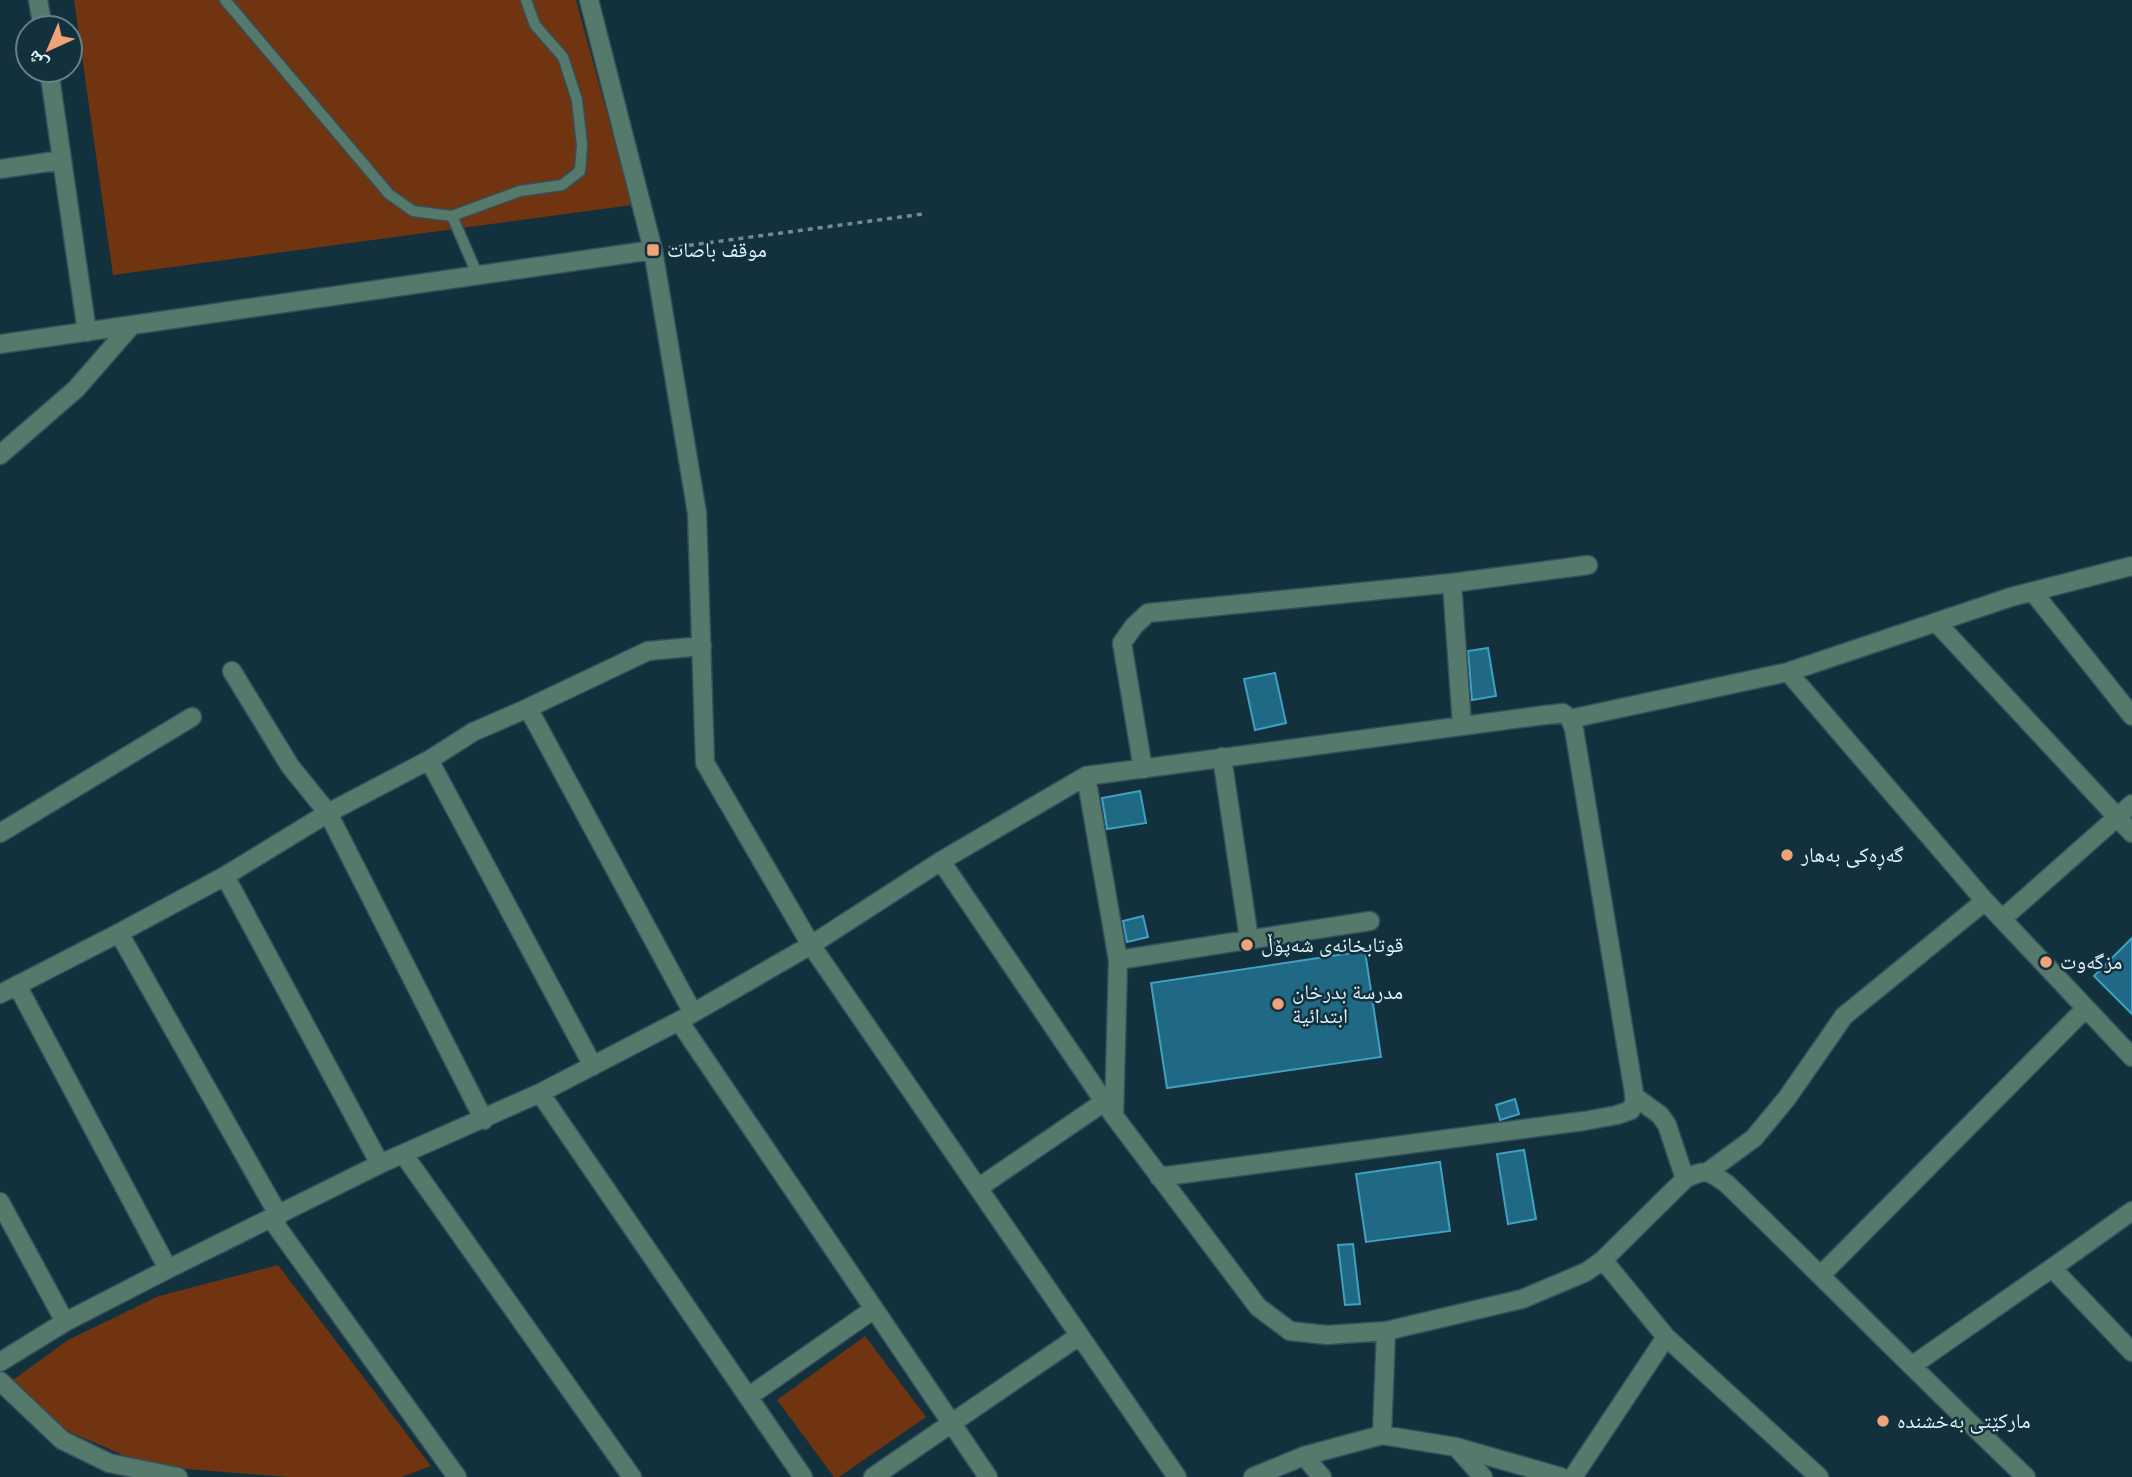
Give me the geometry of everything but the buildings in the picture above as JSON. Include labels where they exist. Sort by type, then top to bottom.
[{"type":"street","points":[[589,0],[653,250],[697,513],[705,763],[811,945],[1177,1477]]},
{"type":"street","points":[[51,84],[87,332]]},
{"type":"street","points":[[0,169],[62,160]]},
{"type":"street","points":[[0,344],[653,250]]},
{"type":"street","points":[[0,455],[76,390],[131,326]]},
{"type":"street","points":[[1143,769],[1122,643],[1148,613],[1452,583],[1588,565]]},
{"type":"street","points":[[1570,719],[1788,672],[2033,592],[2132,566]]},
{"type":"street","points":[[1452,583],[1462,726]]},
{"type":"street","points":[[2033,592],[2132,716]]},
{"type":"street","points":[[1936,622],[2132,833]]},
{"type":"street","points":[[0,994],[225,876],[328,813],[429,760],[473,732],[648,651],[702,646]]},
{"type":"street","points":[[232,671],[290,766],[328,813],[484,1120]]},
{"type":"street","points":[[1788,672],[1985,901],[2132,1057]]},
{"type":"street","points":[[528,708],[686,1017],[874,1309],[988,1477]]},
{"type":"street","points":[[0,1362],[65,1322],[169,1269],[380,1164],[540,1093],[686,1017],[811,945],[941,860],[1086,776],[1545,715],[1563,713],[1570,719],[1574,729],[1634,1096],[1631,1110],[1584,1121],[1159,1177]]},
{"type":"street","points":[[0,833],[192,717]]},
{"type":"street","points":[[1222,757],[1249,939]]},
{"type":"street","points":[[429,760],[593,1066]]},
{"type":"street","points":[[1086,776],[1118,960],[1109,1109]]},
{"type":"street","points":[[2002,919],[2132,804]]},
{"type":"street","points":[[941,860],[1109,1109],[1258,1307],[1290,1331],[1327,1335],[1386,1331],[1521,1300],[1586,1272],[1603,1260],[1685,1178],[1698,1172],[1709,1171],[1754,1138],[1787,1098],[1844,1016],[1985,901]]},
{"type":"street","points":[[225,876],[380,1164]]},
{"type":"street","points":[[1118,960],[1370,921]]},
{"type":"street","points":[[120,933],[275,1218],[457,1477]]},
{"type":"street","points":[[17,985],[169,1269]]},
{"type":"street","points":[[1821,1275],[2086,1008]]},
{"type":"street","points":[[540,1093],[803,1477]]},
{"type":"street","points":[[1634,1096],[1660,1115],[1667,1125],[1685,1178]]},
{"type":"street","points":[[978,1188],[1109,1109]]},
{"type":"street","points":[[404,1155],[632,1477]]},
{"type":"street","points":[[1709,1171],[1727,1184],[2026,1477]]},
{"type":"street","points":[[0,1202],[65,1322]]},
{"type":"street","points":[[1913,1365],[2132,1211]]},
{"type":"street","points":[[1603,1260],[1666,1337],[1819,1477]]},
{"type":"street","points":[[2052,1268],[2132,1352]]},
{"type":"street","points":[[748,1397],[874,1309]]},
{"type":"street","points":[[1382,1435],[1386,1331]]},
{"type":"street","points":[[873,1477],[1079,1336]]},
{"type":"street","points":[[1573,1477],[1666,1337]]},
{"type":"street","points":[[0,1381],[62,1440],[110,1470],[178,1477]]},
{"type":"street","points":[[1253,1477],[1304,1457],[1382,1435],[1456,1447],[1561,1477]]},
{"type":"street","points":[[1456,1447],[1483,1477]]},
{"type":"street","points":[[1304,1457],[1322,1477]]},
{"type":"lane","points":[[225,0],[389,194],[413,211],[452,216],[520,191],[562,184],[580,171],[582,145],[577,100],[563,57],[535,25],[526,0]]},
{"type":"lane","points":[[452,216],[478,276]]},
{"type":"path","points":[[653,250],[923,214]]},
{"type":"shaded area","points":[[74,0],[576,0],[632,205],[113,275],[84,71],[84,14],[76,14]]},
{"type":"shaded area","points":[[278,1265],[431,1466],[402,1477],[288,1477],[149,1466],[51,1424],[9,1383],[68,1340],[159,1296]]},
{"type":"shaded area","points":[[865,1336],[926,1417],[839,1477],[834,1477],[777,1400]]},
{"type":"place","name":"موقف باصات","points":[[653,250]]},
{"type":"place","name":"گەڕەکی بەهار","points":[[1787,855]]},
{"type":"place","name":"قوتابخانەی شەپۆڵ","points":[[1247,945]]},
{"type":"place","name":"مزگەوت","points":[[2046,962]]},
{"type":"place","name":"مدرسة بدرخان ابتدائية","points":[[1278,1004]]},
{"type":"place","name":"مارکێتی بەخشندە","points":[[1883,1421]]}]
